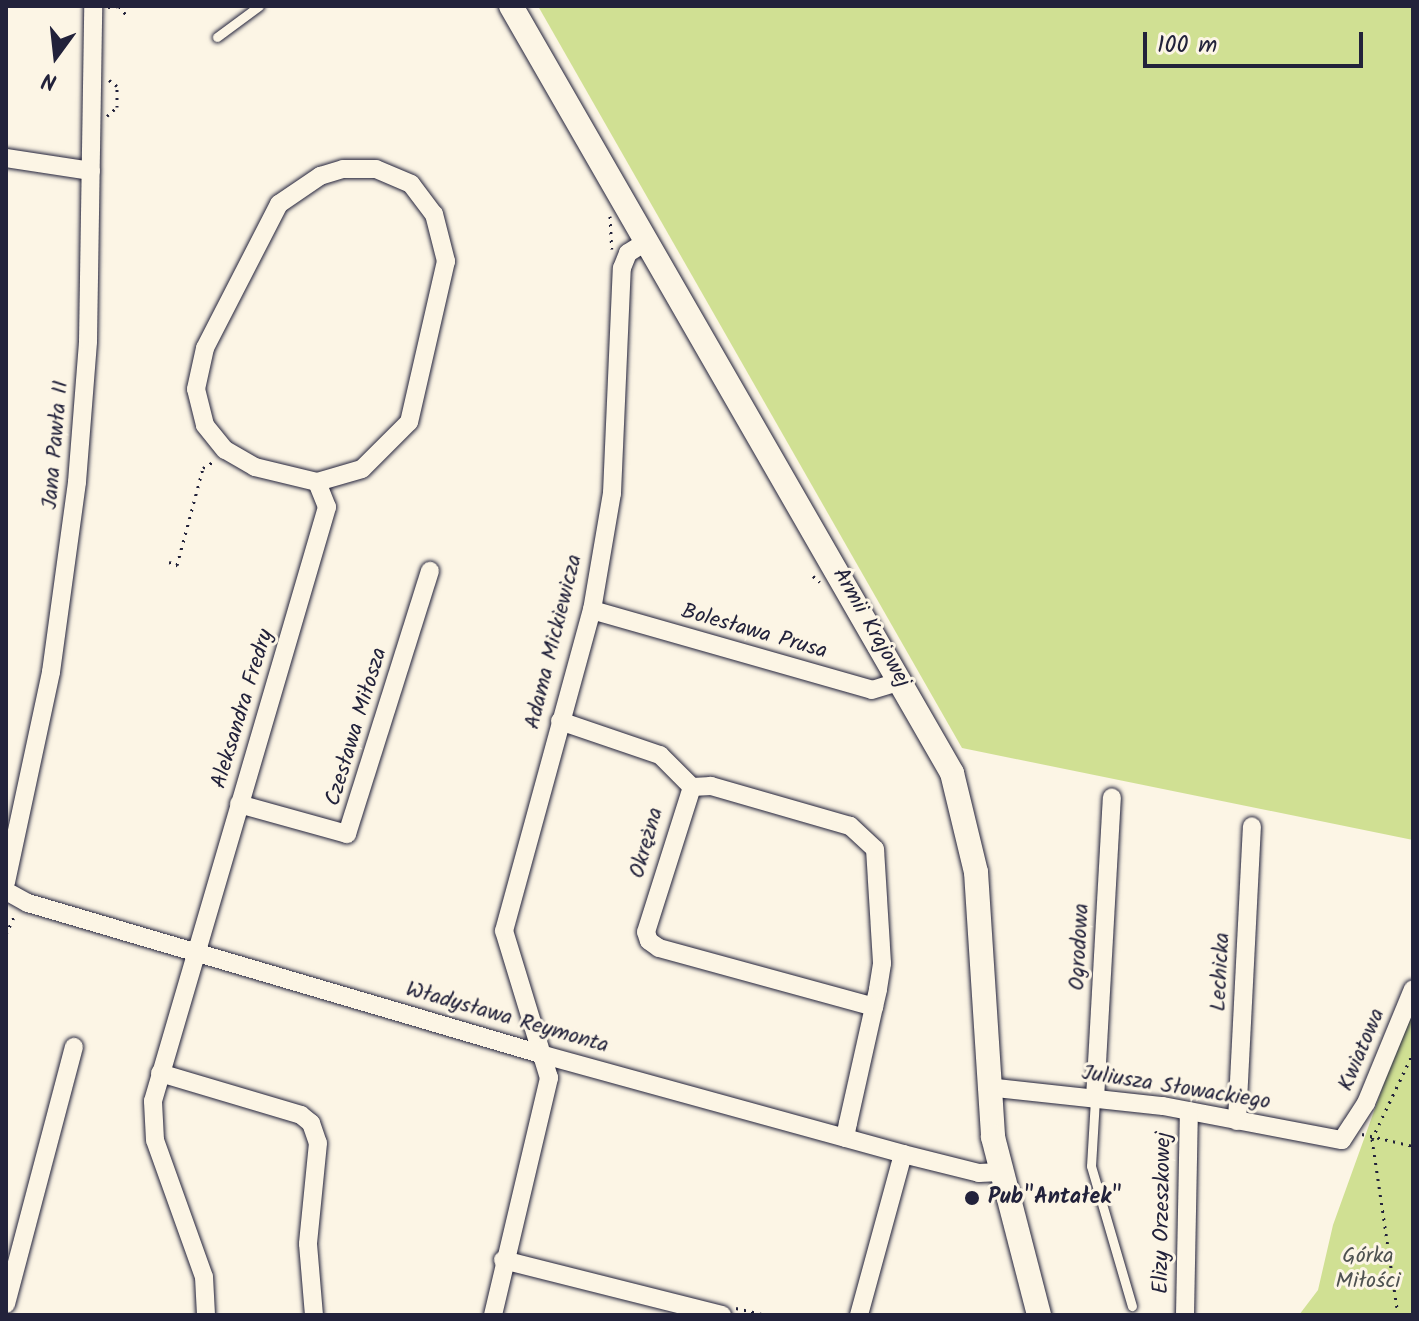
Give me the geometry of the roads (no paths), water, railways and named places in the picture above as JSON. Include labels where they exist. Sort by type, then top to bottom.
[{"type":"street","name":"Armii Krajowej","points":[[511,6],[947,762],[969,828],[976,872],[987,1087],[1000,1172],[1039,1315]]},
{"type":"street","name":"Jana Pawła II","points":[[6,882],[51,672],[68,565],[86,373],[91,171],[100,7]]},
{"type":"street","points":[[6,158],[91,171]]},
{"type":"street","points":[[343,169],[376,169],[411,184],[423,196],[442,233],[444,277],[416,403],[400,437],[362,469],[317,482],[255,467],[217,444],[200,410],[198,368],[279,204],[320,176],[343,169]]},
{"type":"street","name":"Adama Mickiewicza","points":[[493,1315],[503,1260],[545,1107],[549,1078],[504,931],[592,610],[612,493],[622,268],[628,253],[647,241]]},
{"type":"street","name":"Aleksandra Fredry","points":[[206,1315],[204,1277],[155,1140],[152,1111],[194,951],[327,507],[317,482]]},
{"type":"street","name":"Czesława Miłosza","points":[[239,804],[347,834],[430,571]]},
{"type":"street","name":"Bolesława Prusa","points":[[592,610],[872,690],[902,681]]},
{"type":"street","points":[[560,721],[649,749],[692,787]]},
{"type":"street","name":"Okrężna","points":[[845,1138],[874,1007],[882,954],[877,860],[870,840],[860,831],[822,818],[711,786],[692,787],[646,932],[649,941],[659,948],[874,1007]]},
{"type":"street","name":"Ogrodowa","points":[[1095,1099],[1112,797]]},
{"type":"street","name":"Lechicka","points":[[1237,1121],[1252,826]]},
{"type":"street","name":"Władysława Reymonta","points":[[6,891],[28,903],[544,1055],[903,1154],[979,1173],[1000,1172]]},
{"type":"street","name":"Kwiatowa","points":[[1364,1135],[1413,989]]},
{"type":"street","points":[[6,1304],[74,1047]]},
{"type":"street","points":[[160,1073],[301,1115],[311,1123],[318,1143],[308,1244],[314,1315]]},
{"type":"street","name":"Juliusza Słowackiego","points":[[987,1087],[1189,1111],[1335,1141],[1364,1135]]},
{"type":"street","name":"Elizy Orzeszkowej","points":[[1185,1315],[1189,1111]]},
{"type":"street","points":[[859,1315],[903,1154]]},
{"type":"street","points":[[503,1260],[722,1315]]},
{"type":"lane","points":[[217,37],[259,6]]},
{"type":"lane","points":[[1095,1099],[1091,1166],[1132,1306]]},
{"type":"place","name":"Pub\"Antałek\"","points":[[972,1198]]},
{"type":"park label","name":"Górka Miłości","points":[[1368,1268]]}]
